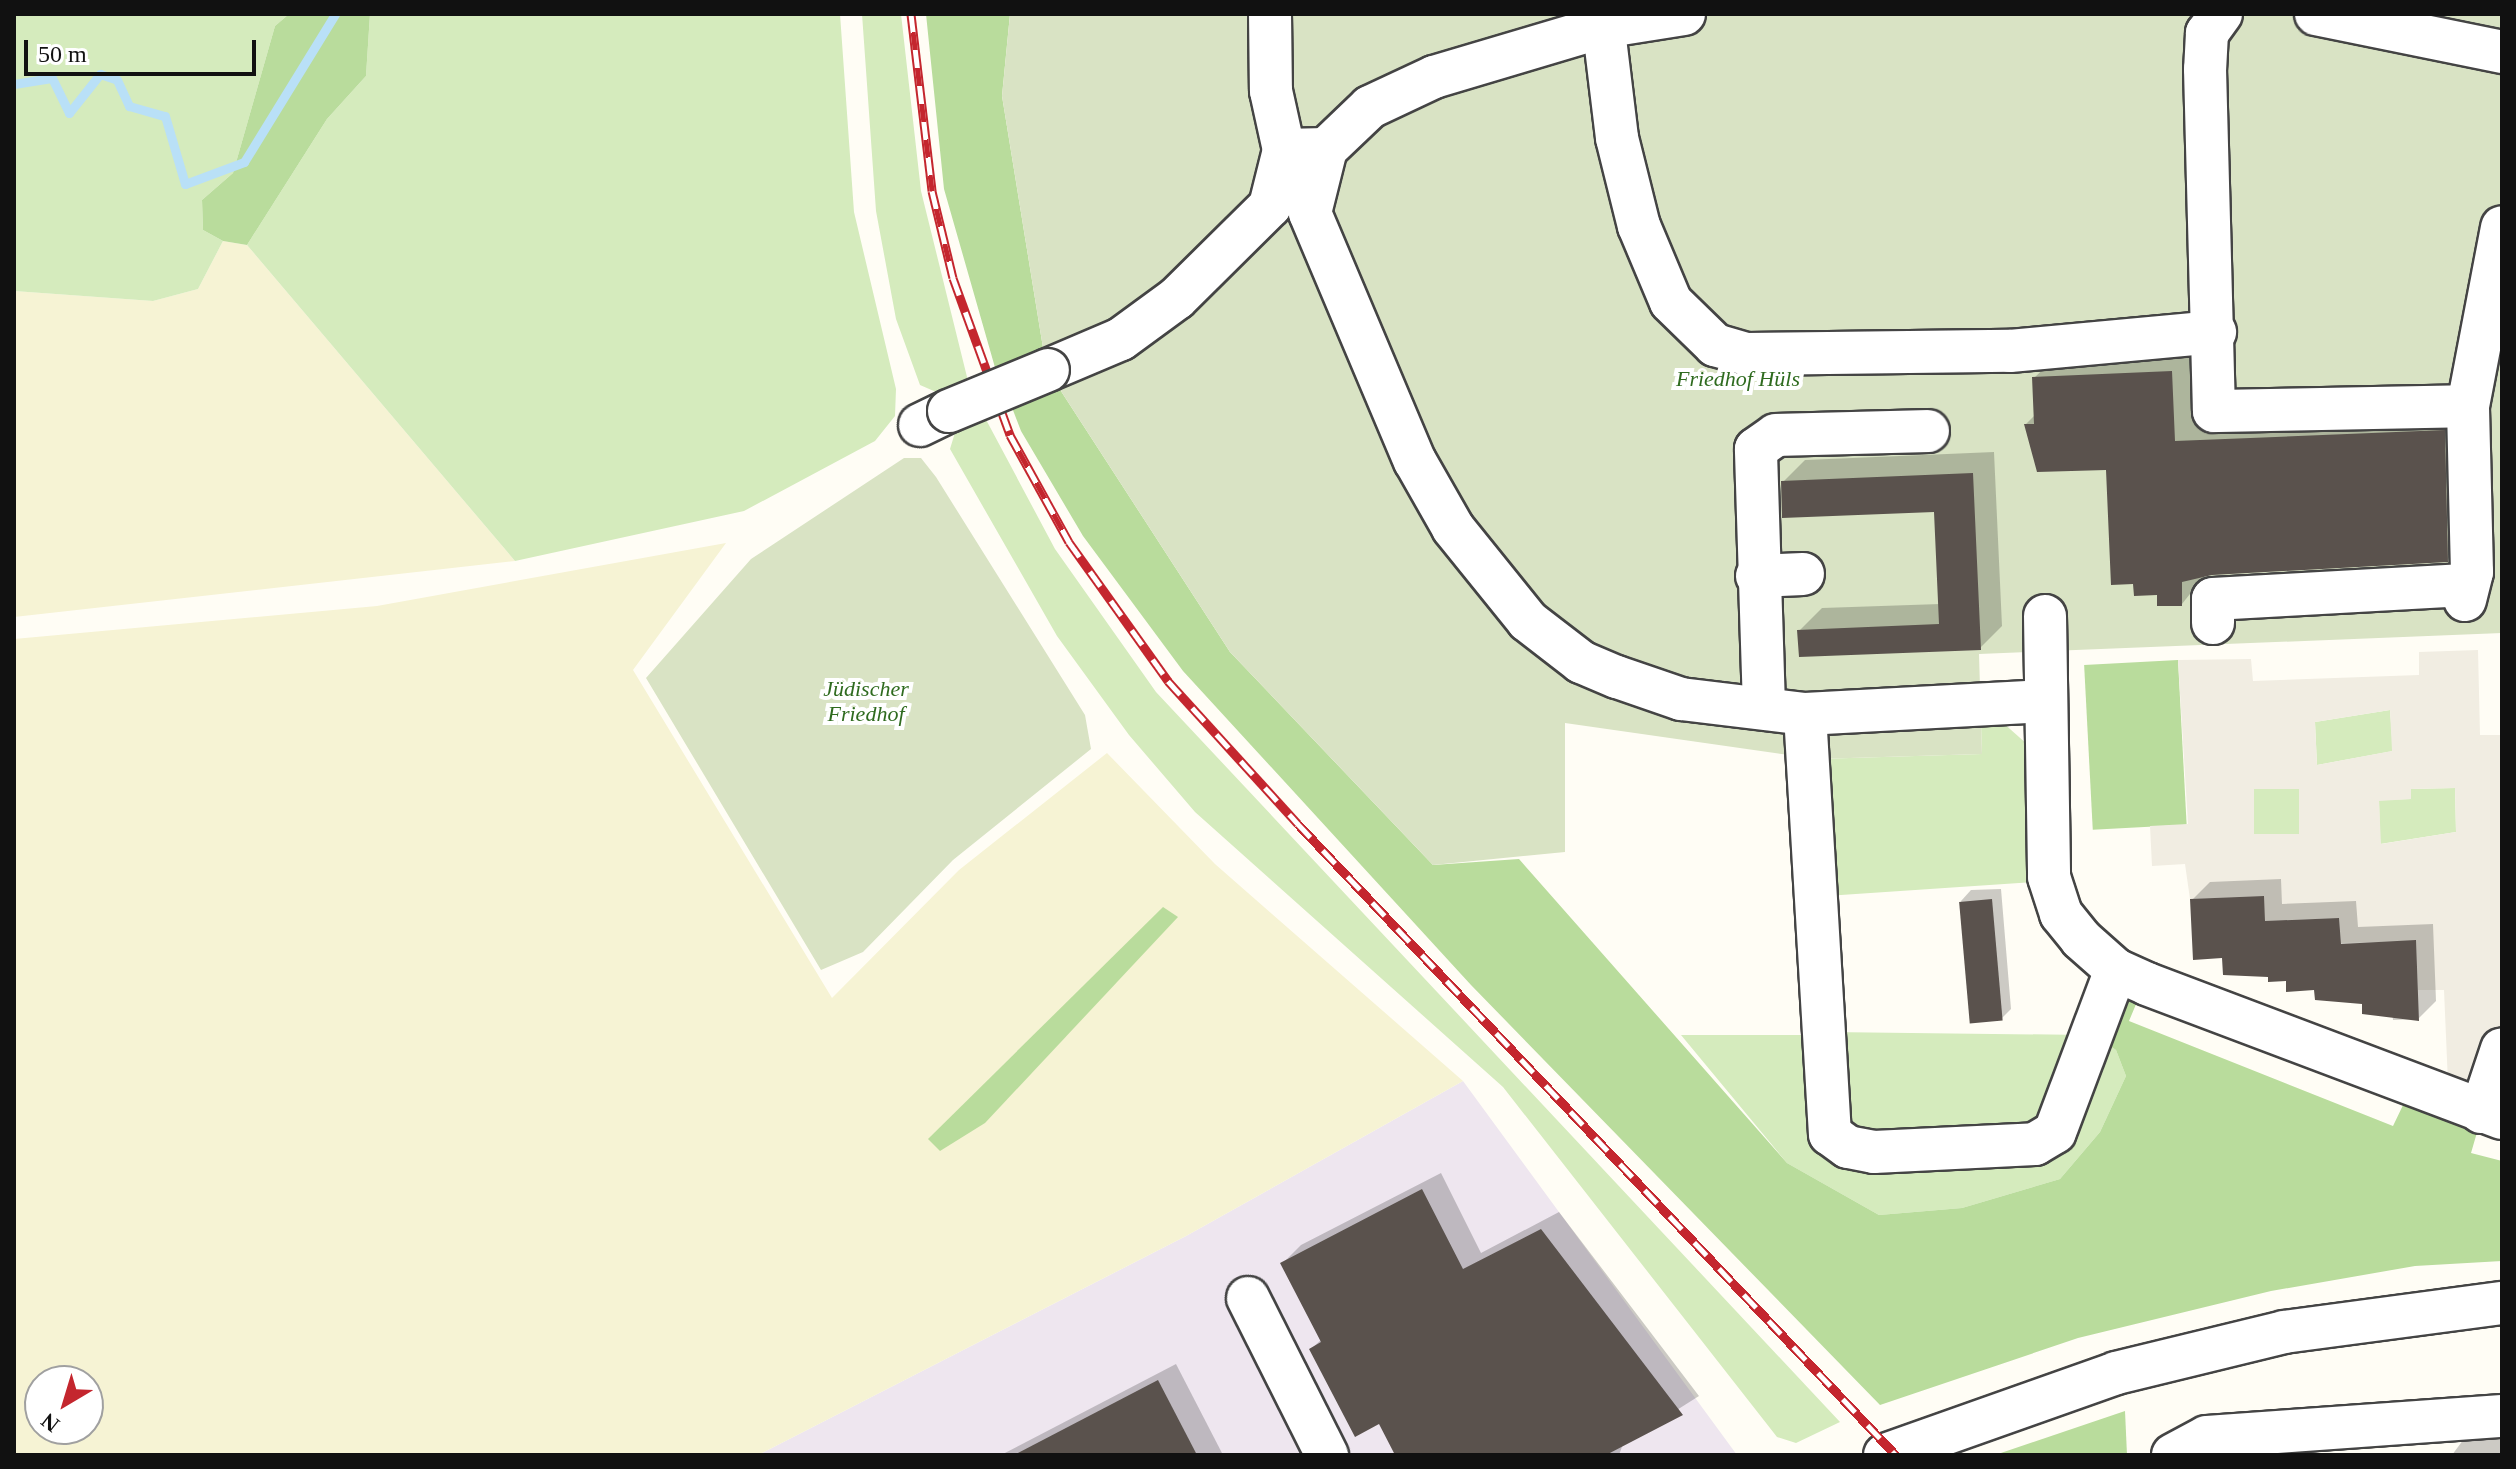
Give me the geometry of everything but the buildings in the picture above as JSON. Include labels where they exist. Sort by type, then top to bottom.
[{"type":"street","points":[[935,418],[1121,339],[1177,298],[1270,206],[1284,150],[1271,91],[1270,14]]},
{"type":"street","points":[[1684,14],[1602,20],[1434,77],[1370,107],[1326,149],[1310,213],[1415,461],[1453,528],[1528,621],[1581,662],[1617,677],[1681,699],[1805,714],[2046,701]]},
{"type":"street","points":[[2335,15],[2424,25],[2502,52]]},
{"type":"street","points":[[1602,20],[1617,138],[1639,226],[1671,302],[1715,345],[1747,354],[2010,351],[2215,332]]},
{"type":"street","points":[[2206,20],[2215,332],[2214,411],[2468,406]]},
{"type":"street","points":[[1284,150],[1326,149]]},
{"type":"street","points":[[1270,206],[1310,213]]},
{"type":"street","points":[[2213,623],[2213,599],[2465,592],[2472,572],[2468,406],[2502,227]]},
{"type":"street","points":[[1764,707],[1752,467],[1764,438],[1928,431]]},
{"type":"street","points":[[1757,576],[1803,574]]},
{"type":"street","points":[[2045,616],[2049,877],[2061,914],[2116,970],[2491,1115],[2502,1049]]},
{"type":"street","points":[[1805,714],[1830,1134],[1848,1147],[1874,1152],[2035,1144],[2055,1132],[2116,970]]},
{"type":"street","points":[[1248,1298],[1319,1452]]},
{"type":"street","points":[[1885,1455],[2116,1373],[2284,1332],[2502,1303]]},
{"type":"street","points":[[2173,1455],[2207,1437],[2502,1416]]},
{"type":"shaded area","points":[[223,241],[247,245],[515,561],[14,617],[14,291],[153,301],[198,289]]},
{"type":"shaded area","points":[[726,543],[633,670],[832,998],[959,870],[1107,753],[1215,864],[1463,1081],[1186,1236],[758,1455],[14,1455],[14,639],[377,606]]},
{"type":"shaded area","points":[[2478,650],[2480,735],[2502,735],[2502,1049],[2486,1095],[2448,1083],[2444,990],[2418,990],[2416,941],[2341,943],[2339,918],[2265,921],[2263,896],[2190,899],[2185,864],[2152,866],[2150,826],[2188,824],[2178,660],[2251,659],[2253,681],[2419,675],[2419,652]],"holes":[[[2390,710],[2392,751],[2317,765],[2315,722]],[[2455,788],[2456,832],[2381,844],[2379,801],[2411,799],[2411,789]],[[2254,789],[2299,789],[2299,834],[2254,834]]]},
{"type":"shaded area","points":[[1463,1081],[1737,1455],[758,1455],[1186,1236]]},
{"type":"green space","points":[[14,14],[289,14],[275,26],[233,173],[202,200],[203,230],[223,241],[198,289],[153,301],[14,291]]},
{"type":"green space","points":[[289,14],[370,14],[366,76],[327,119],[247,245],[223,241],[203,230],[202,200],[233,173],[275,26]]},
{"type":"green space","points":[[370,14],[840,14],[854,212],[896,389],[895,416],[875,441],[744,511],[515,561],[247,245],[327,119],[366,76]]},
{"type":"green space","points":[[862,14],[901,14],[921,191],[969,385],[943,395],[920,385],[896,319],[876,211]]},
{"type":"green space","points":[[926,14],[1010,14],[1002,96],[1044,354],[996,371],[944,189]]},
{"type":"green space","name":"Friedhof Hüls","points":[[1010,14],[2502,14],[2502,633],[1979,654],[1982,754],[1817,759],[1565,723],[1565,852],[1433,865],[1230,652],[1057,385],[1044,354],[1002,96]]},
{"type":"green space","points":[[1057,385],[1230,652],[1433,865],[1519,859],[1787,1163],[1879,1215],[1962,1208],[2060,1179],[2100,1132],[2126,1076],[2116,1050],[2101,1040],[2126,995],[2139,997],[2129,1021],[2393,1126],[2405,1101],[2478,1129],[2471,1153],[2502,1161],[2502,1261],[2415,1266],[2271,1291],[2078,1338],[1880,1405],[1471,985],[1183,671],[1083,536],[1021,431],[1011,405]]},
{"type":"green space","points":[[983,414],[1055,549],[1156,692],[1840,1422],[1796,1443],[1777,1437],[1503,1087],[1195,812],[1129,735],[1057,636],[950,449],[957,426]]},
{"type":"green space","name":"Jüdischer Friedhof","points":[[904,458],[921,458],[936,477],[1085,715],[1091,749],[953,860],[863,952],[821,970],[646,678],[751,559]]},
{"type":"green space","points":[[2178,660],[2187,825],[2093,830],[2084,665]]},
{"type":"green space","points":[[2390,710],[2393,751],[2317,765],[2315,722]]},
{"type":"green space","points":[[2001,721],[2028,745],[2034,882],[1826,896],[1817,759],[1982,754],[1981,722]]},
{"type":"green space","points":[[2455,788],[2456,832],[2380,844],[2379,800],[2411,799],[2411,789]]},
{"type":"green space","points":[[2254,789],[2299,789],[2299,834],[2254,834]]},
{"type":"green space","points":[[1163,907],[1178,917],[985,1123],[940,1151],[928,1139]]},
{"type":"green space","points":[[1829,1032],[2086,1035],[2049,1129],[1851,1139]]},
{"type":"green space","points":[[1681,1035],[1812,1035],[1825,1140],[2033,1151],[2101,1040],[2116,1050],[2126,1076],[2100,1132],[2060,1179],[1962,1208],[1879,1215],[1787,1163]]},
{"type":"green space","points":[[2125,1411],[2127,1455],[1995,1455]]},
{"type":"waterway","points":[[14,84],[52,78],[69,113],[100,74],[117,80],[129,106],[165,116],[185,184],[244,162],[335,14]]},
{"type":"railway","points":[[911,14],[932,191],[953,278],[1010,435],[1069,542],[1168,681],[1298,824],[1896,1455]]}]
